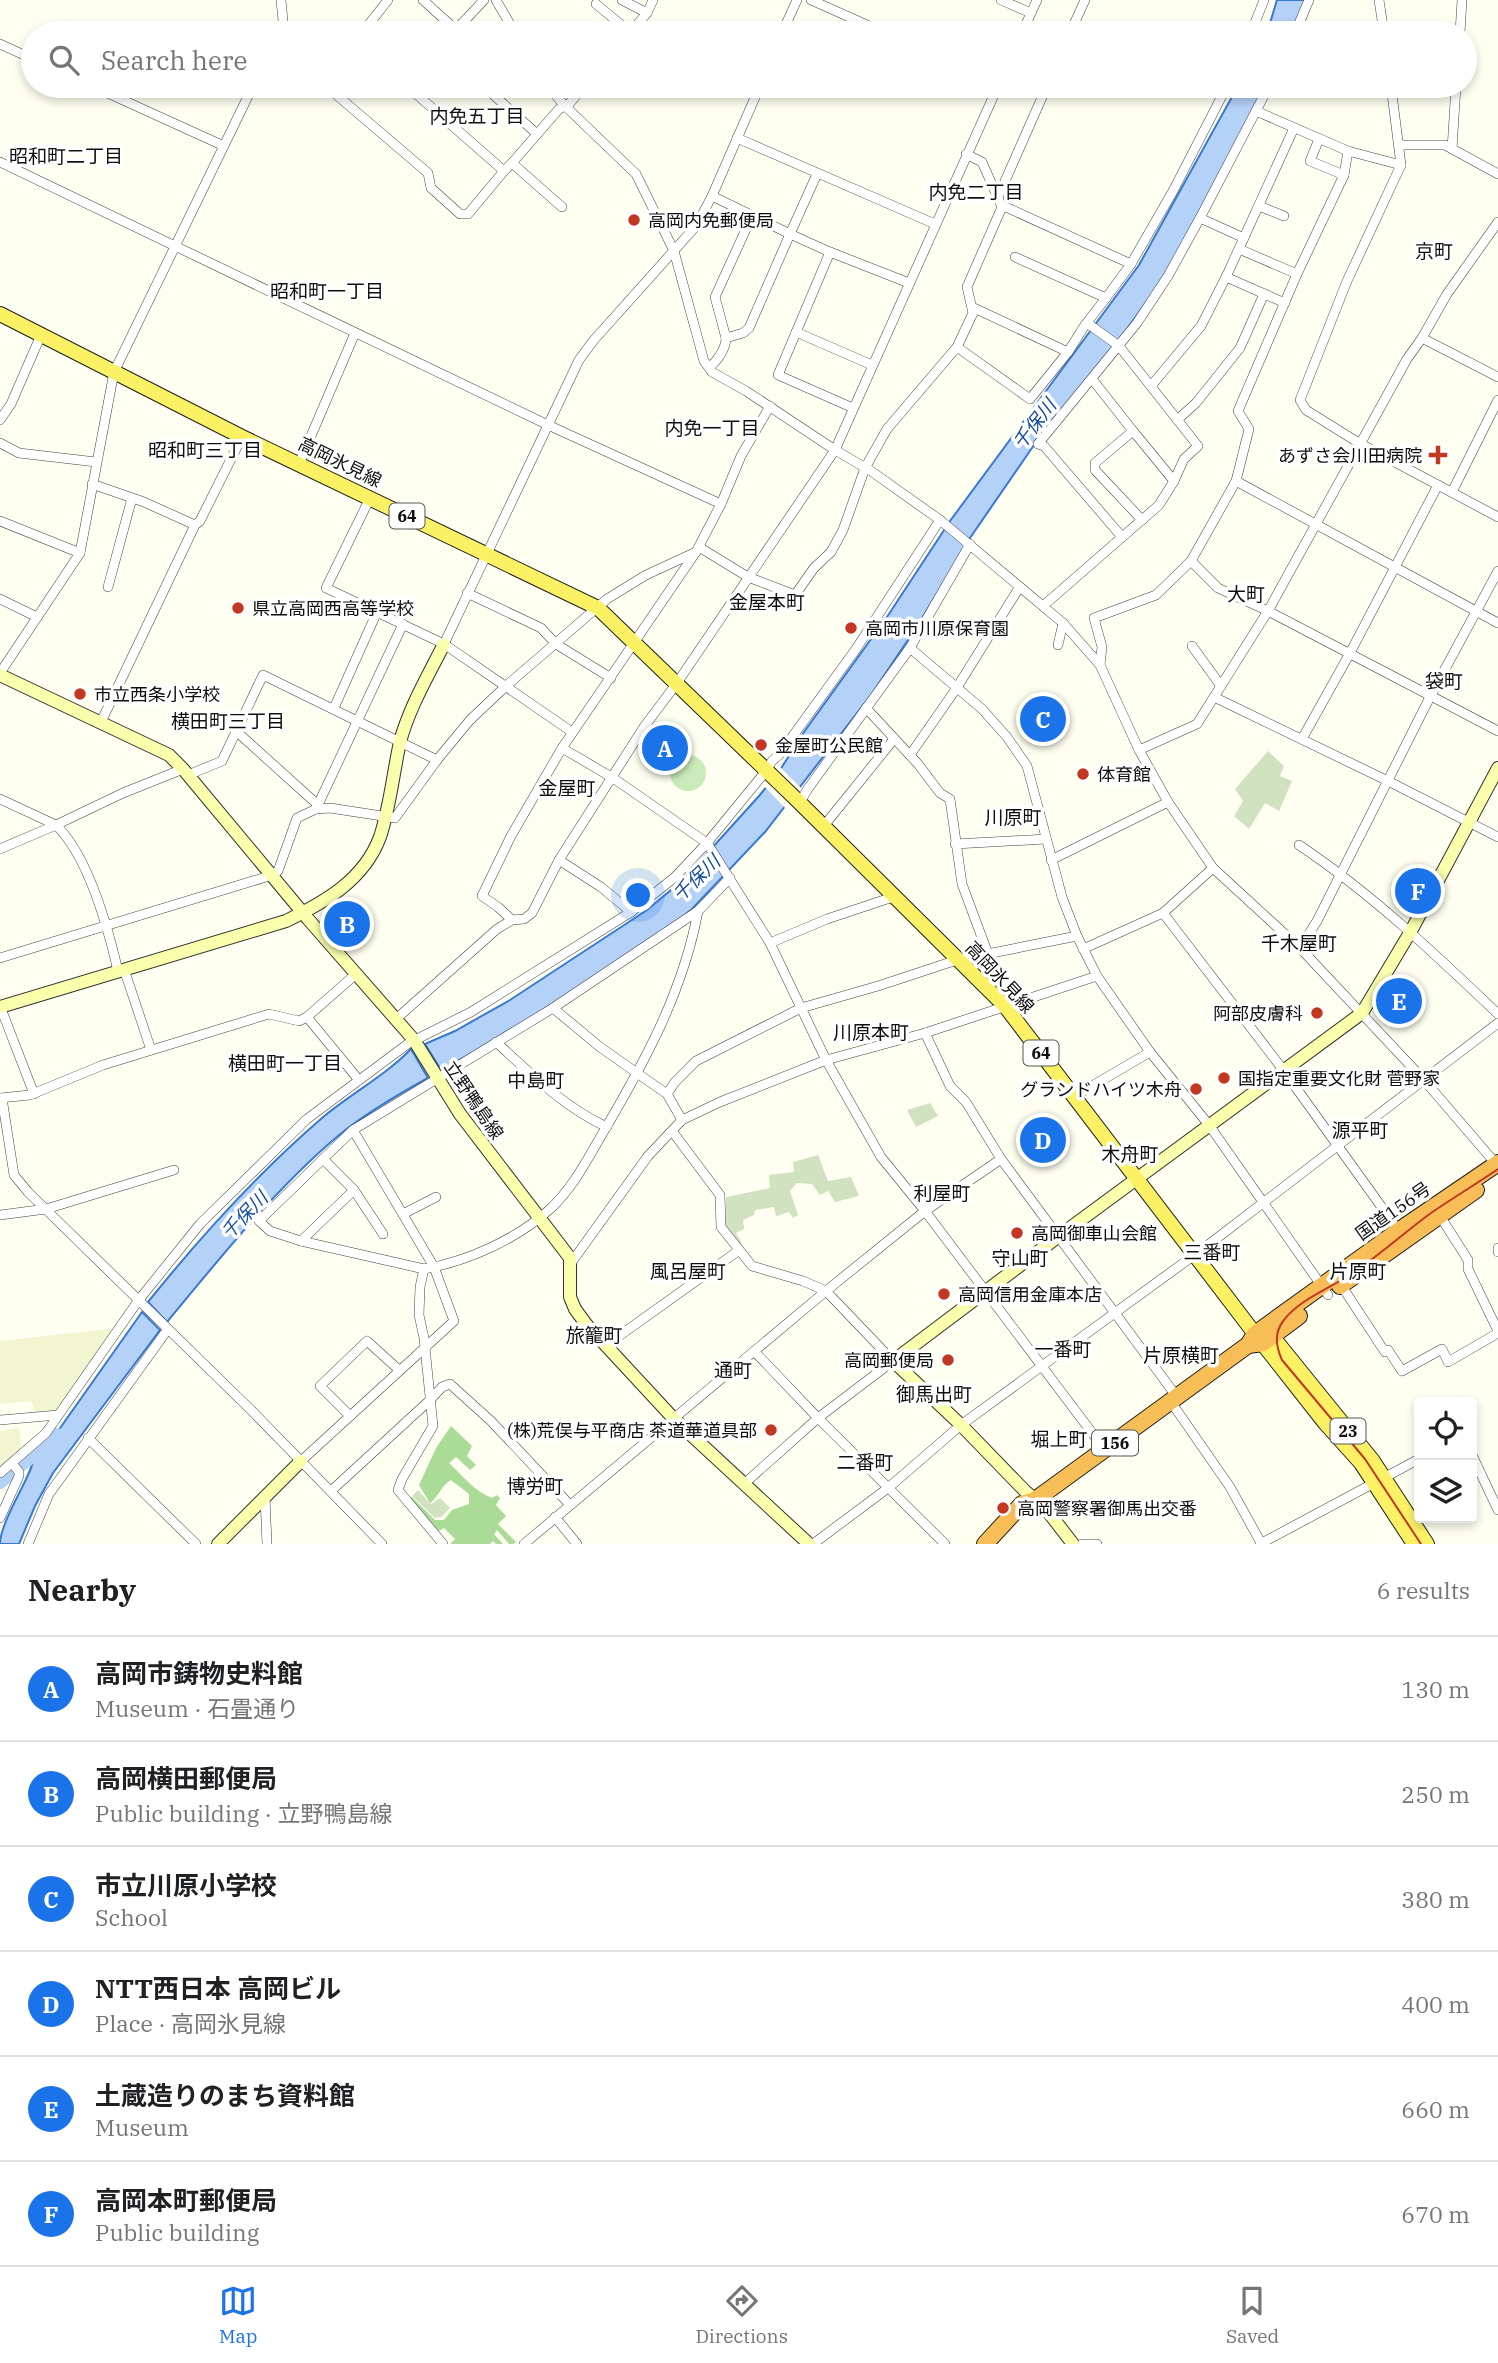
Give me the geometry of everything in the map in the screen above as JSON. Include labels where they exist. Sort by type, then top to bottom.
[{"type":"highway","name":"国道156号","points":[[1402,1236],[1440,1216],[1498,1167]]},
{"type":"highway","name":"国道156号","points":[[985,1544],[1022,1504],[1035,1500],[1105,1451],[1498,1167]]},
{"type":"main road","name":"高岡氷見線","points":[[0,314],[242,437],[598,608],[769,774]]},
{"type":"main road","name":"64","points":[[769,774],[799,802]]},
{"type":"main road","name":"高岡氷見線","points":[[799,802],[1005,1006],[1259,1340]]},
{"type":"main road","name":"23","points":[[1259,1340],[1373,1461],[1378,1480],[1414,1544]]},
{"type":"main road","name":"23","points":[[1378,1480],[1427,1544]]},
{"type":"street","points":[[281,0],[283,21]]},
{"type":"street","points":[[371,21],[388,0]]},
{"type":"street","points":[[423,0],[445,21]]},
{"type":"street","points":[[464,21],[484,0]]},
{"type":"street","points":[[496,0],[508,21]]},
{"type":"street","points":[[622,0],[648,13]]},
{"type":"street","points":[[641,21],[648,13],[653,0]]},
{"type":"street","points":[[787,21],[797,0]]},
{"type":"street","points":[[811,0],[857,21]]},
{"type":"street","points":[[1001,0],[1031,13]]},
{"type":"street","points":[[1027,21],[1037,0]]},
{"type":"street","points":[[1075,21],[1084,0]]},
{"type":"street","points":[[1256,21],[1264,0]]},
{"type":"street","points":[[1300,21],[1309,0]]},
{"type":"street","points":[[1379,0],[1382,21]]},
{"type":"street","points":[[1461,21],[1462,0]]},
{"type":"street","points":[[596,4],[616,21]]},
{"type":"street","points":[[0,44],[21,54]]},
{"type":"street","points":[[118,98],[224,146]]},
{"type":"street","points":[[0,674],[80,553],[114,372],[247,98]]},
{"type":"street","points":[[340,98],[428,173],[431,188],[460,214],[468,214],[537,134],[574,98]]},
{"type":"street","points":[[421,98],[505,171]]},
{"type":"street","points":[[497,98],[537,134]]},
{"type":"street","points":[[558,98],[636,174],[674,251],[690,314],[705,361],[712,372],[770,406],[941,521],[1062,623],[1100,665],[1139,750],[1168,802],[1213,868],[1300,948],[1362,1013],[1424,1080],[1498,1167]]},
{"type":"street","points":[[34,1094],[0,1006],[286,921],[327,900],[358,874],[379,839],[401,741],[413,706],[579,360],[696,226],[755,98]]},
{"type":"street","points":[[396,1019],[497,929],[512,920],[524,919],[532,913],[559,860],[644,727],[677,683],[835,450],[992,98]]},
{"type":"street","points":[[998,197],[1042,98]]},
{"type":"street","points":[[957,347],[1030,399],[1089,324],[1131,264],[1221,98]]},
{"type":"street","points":[[1122,537],[1044,446],[1038,444],[1137,323],[1168,276],[1263,98]]},
{"type":"street","points":[[1393,98],[1401,165],[1348,281],[1300,400],[1306,410],[1359,443],[1498,517]]},
{"type":"street","points":[[1452,149],[1455,98]]},
{"type":"street","points":[[1256,111],[1348,151],[1401,165]]},
{"type":"street","points":[[1151,386],[1200,326],[1226,277],[1294,128]]},
{"type":"street","points":[[737,138],[935,224]]},
{"type":"street","points":[[1319,139],[1310,161],[1343,175]]},
{"type":"street","points":[[1400,145],[1445,145],[1498,174]]},
{"type":"street","points":[[1100,665],[1102,647],[1094,618],[1156,595],[1191,561],[1236,481],[1249,429],[1238,411],[1343,175],[1348,151]]},
{"type":"street","points":[[698,550],[748,577],[794,595],[814,568],[831,552],[847,519],[865,468],[887,429],[957,347],[973,313],[967,287],[1002,207],[982,162],[966,155]]},
{"type":"street","points":[[0,162],[548,425],[721,503]]},
{"type":"street","points":[[512,163],[562,207]]},
{"type":"street","points":[[726,338],[743,333],[749,328],[817,174]]},
{"type":"street","points":[[712,195],[830,252],[909,283]]},
{"type":"street","points":[[1259,205],[1284,216]]},
{"type":"street","points":[[1002,207],[1131,264]]},
{"type":"street","points":[[709,368],[726,343],[715,297],[751,216]]},
{"type":"street","points":[[1200,218],[1244,238]]},
{"type":"street","points":[[1139,750],[1197,724],[1268,611],[1406,359],[1422,338],[1447,294],[1498,222]]},
{"type":"street","points":[[1239,249],[1297,274]]},
{"type":"street","points":[[830,252],[778,375],[853,408]]},
{"type":"street","points":[[1015,257],[1107,298]]},
{"type":"street","points":[[1226,277],[1285,303]]},
{"type":"street","points":[[1177,419],[1196,403],[1240,348],[1264,294]]},
{"type":"street","points":[[972,307],[1068,352]]},
{"type":"street","points":[[1043,606],[1160,505],[1184,459],[1198,446],[1118,345],[1089,324]]},
{"type":"street","points":[[299,464],[355,332]]},
{"type":"street","points":[[796,332],[872,366]]},
{"type":"street","points":[[0,420],[11,404],[41,335]]},
{"type":"street","points":[[1422,338],[1498,377]]},
{"type":"street","points":[[1092,379],[1174,481]]},
{"type":"street","points":[[1452,492],[1498,400]]},
{"type":"street","points":[[512,920],[482,896],[512,836],[572,732],[698,550],[741,456],[770,406]]},
{"type":"street","points":[[1133,431],[1095,463],[1096,470],[1142,520]]},
{"type":"street","points":[[101,722],[195,525],[200,522],[242,437]]},
{"type":"street","points":[[0,443],[19,453],[96,462]]},
{"type":"street","points":[[1236,481],[1498,624]]},
{"type":"street","points":[[92,484],[195,525]]},
{"type":"street","points":[[1302,739],[1438,485]]},
{"type":"street","points":[[108,587],[132,498]]},
{"type":"street","points":[[370,498],[326,589],[444,644],[572,732]]},
{"type":"street","points":[[0,521],[80,553]]},
{"type":"street","points":[[0,1518],[16,1467],[46,1433],[139,1303],[200,1224],[307,1119],[358,1079],[414,1042],[471,1012],[631,912],[675,877],[708,845],[769,774],[772,761],[856,649],[941,521]]},
{"type":"street","points":[[799,802],[909,648],[970,544]]},
{"type":"street","points":[[0,958],[272,874],[278,871],[297,818],[317,807],[396,818],[437,760],[470,720],[506,686],[607,599],[646,575],[698,550]]},
{"type":"street","points":[[1191,561],[1218,588],[1268,611],[1498,731]]},
{"type":"street","points":[[1300,948],[1317,921],[1431,695],[1498,571]]},
{"type":"street","points":[[910,755],[956,689],[1019,588]]},
{"type":"street","points":[[467,593],[541,628],[556,644],[611,678]]},
{"type":"street","points":[[0,599],[37,617]]},
{"type":"street","points":[[334,708],[377,612]]},
{"type":"street","points":[[1058,645],[1062,623]]},
{"type":"street","points":[[317,807],[403,624]]},
{"type":"street","points":[[1192,646],[1221,686]]},
{"type":"street","points":[[909,648],[982,709],[1007,737],[1027,766],[1062,897],[1097,976],[1150,1052],[1209,1125],[1330,1289],[1385,1352],[1388,1350],[1402,1371],[1443,1349],[1448,1362],[1498,1332],[1468,1269],[1468,1260],[1440,1216]]},
{"type":"street","name":"立野鴨島線","points":[[0,674],[169,755],[186,772],[303,913],[396,1019],[460,1114],[570,1258],[571,1263]]},
{"type":"street","points":[[0,849],[123,793],[222,761],[263,675],[437,760]]},
{"type":"street","points":[[1214,697],[1498,837]]},
{"type":"street","points":[[866,708],[910,755],[940,793],[950,799],[962,884],[988,954]]},
{"type":"street","points":[[236,731],[317,807]]},
{"type":"street","points":[[823,827],[894,739]]},
{"type":"street","points":[[562,748],[612,778],[708,845],[770,943],[826,1060],[881,1157],[925,1211],[1105,1451]]},
{"type":"street","points":[[745,1483],[818,1418],[985,1291],[1362,1013],[1411,931],[1498,768]]},
{"type":"street","points":[[0,799],[56,825],[80,858],[151,1050]]},
{"type":"street","points":[[1051,860],[1168,802]]},
{"type":"street","points":[[955,844],[1046,839]]},
{"type":"street","points":[[1299,845],[1340,873],[1411,931],[1498,1014]]},
{"type":"street","points":[[559,860],[601,887],[631,912]]},
{"type":"street","points":[[1083,948],[1163,913],[1213,868]]},
{"type":"street","points":[[698,911],[678,988],[660,1029],[607,1127],[572,1185],[539,1218],[508,1240],[429,1268],[301,1241],[270,1231],[259,1221],[353,1130],[436,1076],[553,1008],[698,911],[729,876]]},
{"type":"street","points":[[770,943],[827,919],[893,897]]},
{"type":"street","points":[[1163,913],[1283,1070],[1402,1236]]},
{"type":"street","points":[[667,1094],[696,1060],[801,1008],[957,960],[1077,936]]},
{"type":"street","points":[[356,974],[299,1021],[270,1014],[103,1065],[34,1094],[1,1098],[5,1158],[14,1175],[382,1544]]},
{"type":"street","points":[[1097,976],[925,1033],[826,1060],[682,1120],[648,1156],[571,1263],[570,1297],[575,1309],[605,1346],[674,1419],[811,1544],[888,1488],[961,1425],[1195,1254],[1498,1023]]},
{"type":"street","points":[[553,1008],[600,1047],[667,1094],[682,1120]]},
{"type":"street","points":[[307,1017],[358,1079]]},
{"type":"street","points":[[925,1033],[950,1086],[966,1102],[1001,1159],[1115,1313],[1174,1399],[1265,1543],[1417,1460]]},
{"type":"street","points":[[496,1042],[584,1117],[607,1127]]},
{"type":"street","points":[[1075,1097],[1150,1052]]},
{"type":"street","points":[[218,1544],[301,1461],[454,1321],[403,1214],[353,1130]]},
{"type":"street","points":[[672,1131],[720,1195],[721,1227],[752,1266],[803,1280],[826,1290],[893,1361],[1046,1509],[1073,1544]]},
{"type":"street","points":[[323,1159],[354,1190],[383,1234]]},
{"type":"street","points":[[524,1544],[826,1290],[925,1211],[1001,1159]]},
{"type":"street","points":[[0,1215],[46,1209],[174,1170]]},
{"type":"street","points":[[301,1241],[354,1190]]},
{"type":"street","points":[[403,1214],[436,1197]]},
{"type":"street","points":[[605,1346],[738,1251]]},
{"type":"street","points":[[429,1268],[419,1302],[433,1426],[398,1490],[443,1544]]},
{"type":"street","points":[[28,1544],[49,1494],[167,1328]]},
{"type":"street","points":[[350,1416],[320,1386],[367,1341],[399,1370]]},
{"type":"street","points":[[754,1351],[945,1544]]},
{"type":"street","points":[[331,1491],[442,1387],[450,1384],[458,1388],[570,1505]]},
{"type":"street","points":[[0,1420],[58,1415]]},
{"type":"street","points":[[88,1438],[196,1544]]},
{"type":"street","points":[[1474,1460],[1498,1510]]},
{"type":"street","points":[[0,1473],[16,1467]]},
{"type":"street","points":[[265,1497],[267,1544]]},
{"type":"street","points":[[555,1517],[578,1544]]},
{"type":"street","points":[[1083,1544],[1097,1544]]},
{"type":"green space","points":[[1268,751],[1284,766],[1280,776],[1292,781],[1279,811],[1265,803],[1249,829],[1234,816],[1243,801],[1235,789]]},
{"type":"green space","points":[[688,755],[701,760],[706,773],[701,786],[688,791],[675,786],[670,773],[675,760]]},
{"type":"green space","points":[[930,1103],[938,1116],[916,1127],[907,1110]]},
{"type":"green space","points":[[818,1155],[828,1181],[851,1177],[859,1196],[835,1202],[828,1191],[820,1195],[812,1184],[797,1183],[790,1191],[798,1215],[793,1218],[789,1212],[776,1216],[774,1207],[755,1210],[754,1215],[743,1220],[744,1229],[736,1233],[742,1243],[739,1246],[726,1227],[726,1197],[770,1188],[769,1175],[794,1172],[793,1162]]},
{"type":"green space","points":[[126,1327],[60,1414],[36,1417],[32,1401],[0,1404],[0,1341]]},
{"type":"green space","points":[[451,1426],[472,1446],[467,1456],[476,1465],[470,1470],[456,1457],[449,1463],[480,1491],[492,1498],[497,1495],[500,1498],[496,1505],[506,1516],[498,1524],[516,1542],[513,1544],[509,1544],[497,1530],[494,1534],[503,1544],[493,1541],[490,1544],[450,1544],[455,1539],[444,1528],[437,1532],[409,1498],[412,1497],[435,1520],[444,1520],[452,1510],[469,1504],[469,1494],[451,1480],[430,1503],[419,1485],[436,1448]]},
{"type":"green space","points":[[19,1428],[21,1449],[37,1447],[0,1476],[0,1431]]},
{"type":"green space","points":[[418,1490],[431,1504],[440,1498],[450,1508],[441,1517],[435,1518],[412,1496]]},
{"type":"water","points":[[1277,0],[1306,0],[1298,21],[1271,21]]},
{"type":"water","name":"千保川","points":[[1231,98],[1260,98],[1174,259],[1154,291],[1112,350],[1034,445],[970,538],[918,625],[871,695],[765,832],[692,909],[648,944],[480,1049],[441,1070],[425,1044],[455,1031],[510,1000],[647,910],[683,880],[759,796],[887,617],[950,521],[1139,265]]},
{"type":"water","name":"千保川","points":[[411,1049],[428,1078],[393,1098],[338,1136],[292,1178],[167,1322],[148,1302],[188,1253],[252,1183],[298,1139]]},
{"type":"water","points":[[142,1312],[160,1330],[53,1473],[19,1544],[0,1544],[6,1522],[29,1473],[33,1458],[55,1431],[58,1431]]},
{"type":"pier","points":[[780,767],[803,790],[787,810],[764,786]]},
{"type":"waterway","points":[[0,1482],[57,1435]]},
{"type":"tram line","points":[[1421,1544],[1365,1459],[1282,1360],[1277,1335],[1284,1320],[1296,1307],[1356,1271],[1431,1213],[1498,1169]]},
{"type":"place","name":"高岡内免郵便局","points":[[634,220]]},
{"type":"place","name":"あずさ会川田病院","points":[[1438,455]]},
{"type":"place","name":"県立高岡西高等学校","points":[[238,608]]},
{"type":"place","name":"高岡市川原保育園","points":[[851,628]]},
{"type":"place","name":"市立西条小学校","points":[[80,694]]},
{"type":"place","name":"市立川原小学校","points":[[1043,719]]},
{"type":"place","name":"金屋町公民館","points":[[761,745]]},
{"type":"place","name":"高岡市鋳物史料館","points":[[665,748]]},
{"type":"place","name":"体育館","points":[[1083,774]]},
{"type":"place","name":"高岡本町郵便局","points":[[1418,891]]},
{"type":"place","name":"高岡横田郵便局","points":[[347,924]]},
{"type":"place","name":"土蔵造りのまち資料館","points":[[1399,1001]]},
{"type":"place","name":"阿部皮膚科","points":[[1317,1013]]},
{"type":"place","name":"国指定重要文化財 菅野家","points":[[1224,1078]]},
{"type":"place","name":"グランドハイツ木舟","points":[[1196,1089]]},
{"type":"place","name":"NTT西日本 高岡ビル","points":[[1043,1140]]},
{"type":"place","name":"高岡御車山会館","points":[[1017,1233]]},
{"type":"place","name":"高岡信用金庫本店","points":[[944,1294]]},
{"type":"place","name":"高岡郵便局","points":[[948,1360]]},
{"type":"place","name":"(株)荒俣与平商店 茶道華道具部","points":[[771,1430]]},
{"type":"place","name":"高岡警察署御馬出交番","points":[[1003,1508]]},
{"type":"district","name":"内免五丁目","points":[[477,116]]},
{"type":"district","name":"昭和町二丁目","points":[[66,156]]},
{"type":"district","name":"内免二丁目","points":[[976,192]]},
{"type":"district","name":"京町","points":[[1434,251]]},
{"type":"district","name":"昭和町一丁目","points":[[327,291]]},
{"type":"district","name":"内免一丁目","points":[[712,428]]},
{"type":"district","name":"昭和町三丁目","points":[[205,450]]},
{"type":"district","name":"大町","points":[[1246,594]]},
{"type":"district","name":"金屋本町","points":[[767,602]]},
{"type":"district","name":"袋町","points":[[1444,681]]},
{"type":"district","name":"横田町三丁目","points":[[228,721]]},
{"type":"district","name":"金屋町","points":[[567,788]]},
{"type":"district","name":"川原町","points":[[1013,817]]},
{"type":"district","name":"千木屋町","points":[[1299,943]]},
{"type":"district","name":"川原本町","points":[[871,1032]]},
{"type":"district","name":"横田町一丁目","points":[[285,1063]]},
{"type":"district","name":"中島町","points":[[536,1080]]},
{"type":"district","name":"源平町","points":[[1360,1130]]},
{"type":"district","name":"木舟町","points":[[1130,1154]]},
{"type":"district","name":"利屋町","points":[[942,1193]]},
{"type":"district","name":"三番町","points":[[1212,1252]]},
{"type":"district","name":"守山町","points":[[1020,1258]]},
{"type":"district","name":"風呂屋町","points":[[688,1271]]},
{"type":"district","name":"片原町","points":[[1358,1271]]},
{"type":"district","name":"旅籠町","points":[[594,1335]]},
{"type":"district","name":"一番町","points":[[1063,1349]]},
{"type":"district","name":"片原横町","points":[[1181,1355]]},
{"type":"district","name":"通町","points":[[733,1370]]},
{"type":"district","name":"御馬出町","points":[[934,1394]]},
{"type":"district","name":"堀上町","points":[[1059,1439]]},
{"type":"district","name":"二番町","points":[[865,1462]]},
{"type":"district","name":"博労町","points":[[535,1486]]}]
